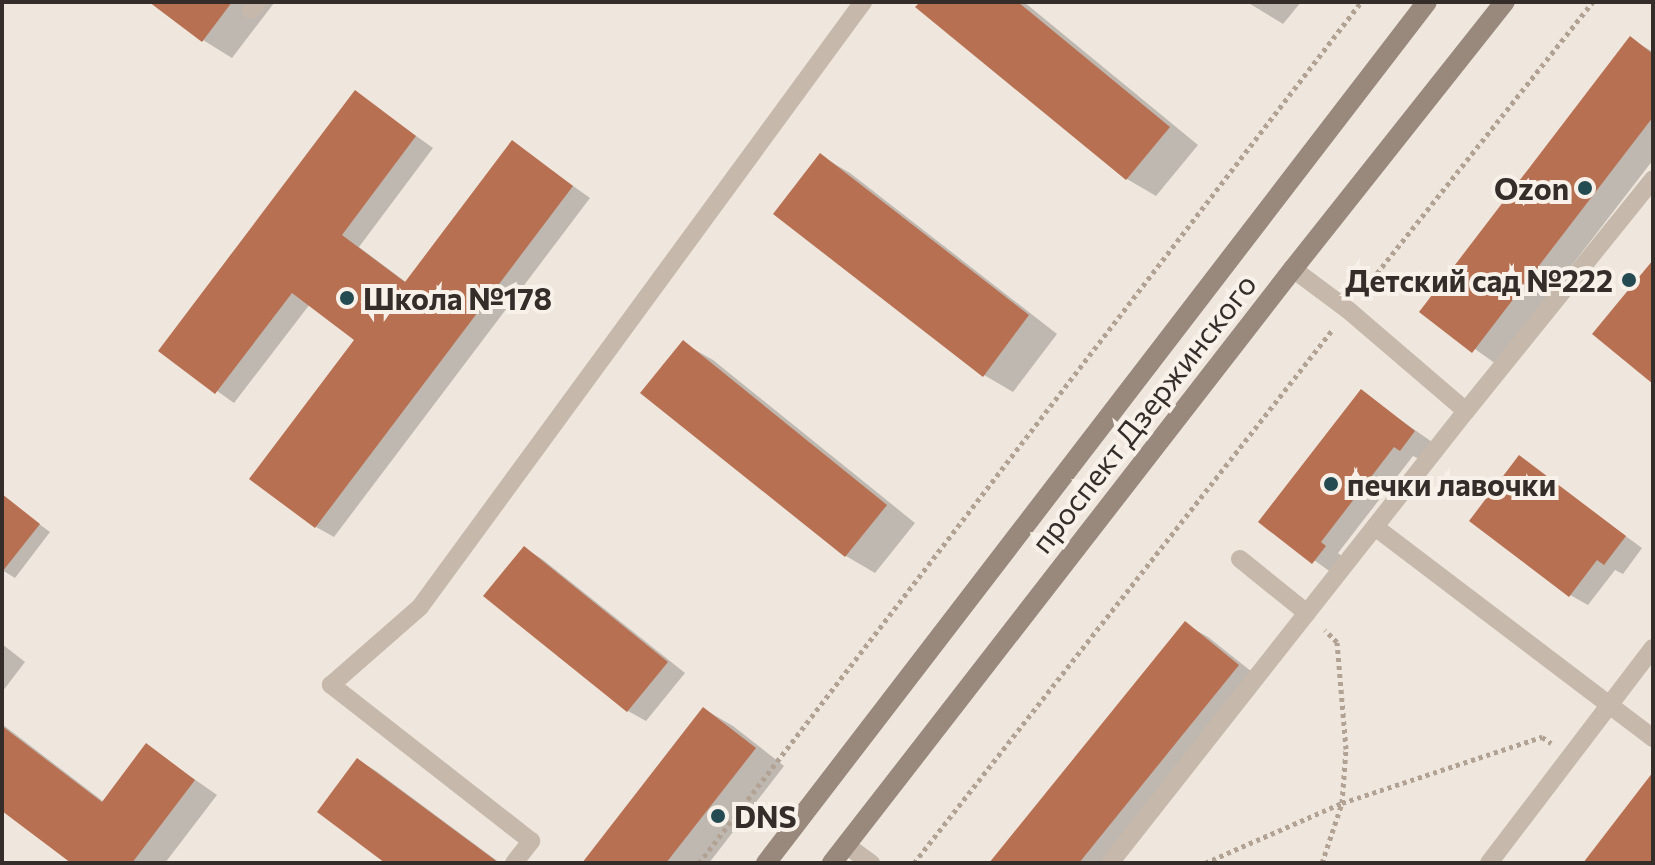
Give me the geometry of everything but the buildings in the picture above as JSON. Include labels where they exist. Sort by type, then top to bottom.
[{"type":"main road","name":"проспект Дзержинского","points":[[766,863],[1427,2]]},
{"type":"main road","name":"проспект Дзержинского","points":[[832,863],[1293,269],[1505,2]]},
{"type":"lane","points":[[514,863],[531,841],[331,685],[420,607],[863,2]]},
{"type":"lane","points":[[1116,861],[1466,411],[1653,179]]},
{"type":"lane","points":[[1293,269],[1348,310],[1466,411]]},
{"type":"lane","points":[[1375,527],[1653,738]]},
{"type":"lane","points":[[1240,559],[1307,613]]},
{"type":"lane","points":[[1489,863],[1653,648]]},
{"type":"lane","points":[[846,845],[871,863]]},
{"type":"path","points":[[699,863],[1361,2]]},
{"type":"path","points":[[914,863],[1593,2]]},
{"type":"path","points":[[1307,613],[1337,642],[1346,749],[1342,803],[1322,863]]},
{"type":"path","points":[[1205,863],[1342,803],[1542,737],[1571,754]]},
{"type":"place","name":"Ozon","points":[[1585,188]]},
{"type":"place","name":"Детский сад №222","points":[[1629,280]]},
{"type":"place","name":"Школа №178","points":[[347,298]]},
{"type":"place","name":"печки лавочки","points":[[1331,484]]},
{"type":"place","name":"DNS","points":[[718,816]]}]
